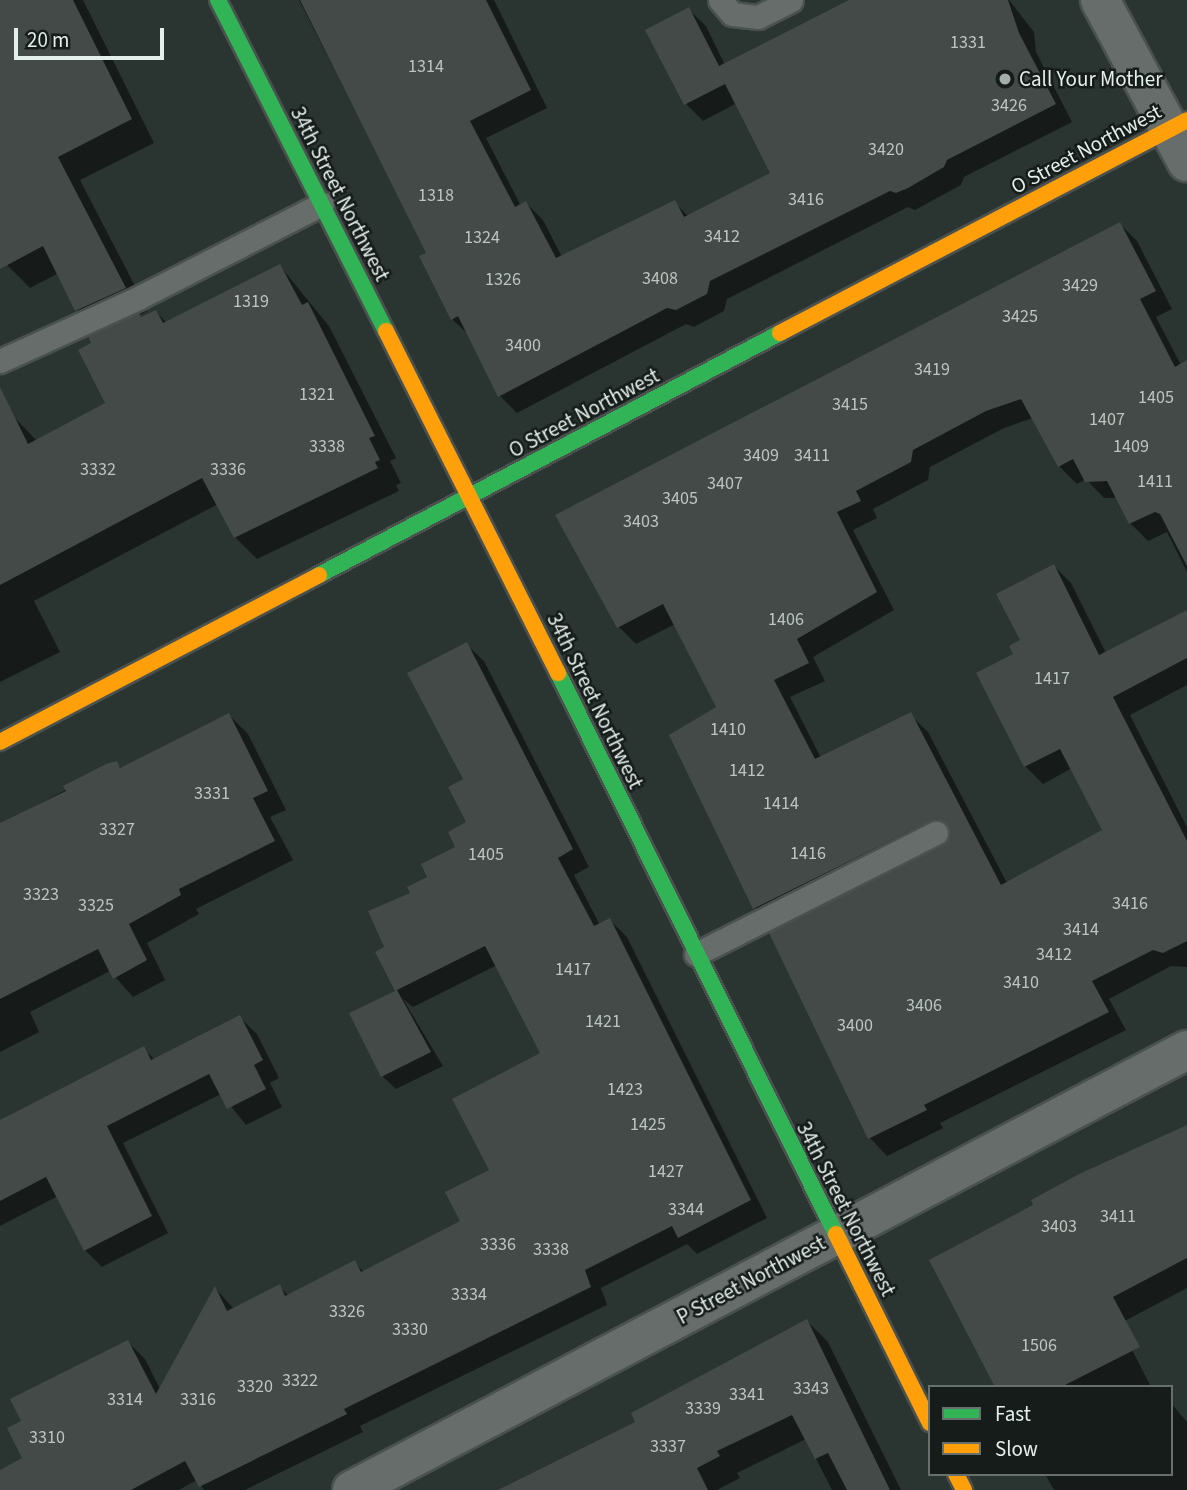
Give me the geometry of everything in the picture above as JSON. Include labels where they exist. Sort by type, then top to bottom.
[{"type":"street","name":"34th Street Northwest","points":[[218,0],[470,496],[928,1419]]},
{"type":"street","points":[[1100,0],[1178,125],[1187,162]]},
{"type":"street","name":"O Street Northwest","points":[[0,742],[1178,125]]},
{"type":"street","name":"P Street Northwest","points":[[352,1490],[1187,1050]]},
{"type":"lane","points":[[720,0],[732,14],[758,17],[791,0]]},
{"type":"lane","points":[[0,361],[138,298],[321,204]]},
{"type":"lane","points":[[696,954],[936,833]]},
{"type":"building","points":[[0,0],[73,0],[132,119],[58,157],[126,288],[75,311],[43,246],[0,269]]},
{"type":"building","points":[[300,0],[486,0],[531,90],[470,121],[515,207],[526,201],[556,258],[675,200],[684,217],[770,173],[725,84],[684,105],[645,30],[689,7],[719,66],[849,0],[1008,0],[1019,33],[1056,104],[947,160],[944,167],[908,188],[896,193],[890,191],[710,281],[707,294],[676,310],[667,308],[498,397],[458,316],[451,320],[419,256],[426,253]]},
{"type":"building","points":[[1120,222],[1156,291],[1140,299],[1175,367],[1187,360],[1187,566],[1160,514],[1155,512],[1129,524],[1107,481],[1085,482],[1073,459],[1058,467],[1021,399],[986,411],[913,450],[911,462],[856,491],[861,501],[837,512],[877,592],[797,639],[809,663],[774,680],[815,759],[911,712],[1001,885],[1102,830],[1060,749],[1024,767],[976,673],[1013,654],[1009,646],[1020,640],[996,594],[1054,564],[1099,655],[1187,610],[1187,658],[1113,697],[1187,841],[1187,941],[1163,953],[1153,950],[1092,981],[1109,1012],[924,1105],[927,1110],[868,1139],[769,933],[942,845],[950,834],[948,826],[937,819],[930,821],[753,909],[669,735],[716,707],[663,604],[617,628],[555,515]]},
{"type":"building","points":[[280,264],[302,305],[308,302],[375,436],[369,438],[380,460],[375,462],[378,468],[234,538],[202,478],[0,585],[0,387],[28,444],[105,403],[78,350],[91,343],[88,336],[139,313],[141,317],[156,310],[163,323]]},
{"type":"building","points":[[467,642],[573,849],[558,858],[594,926],[610,918],[751,1200],[678,1238],[672,1226],[585,1270],[591,1287],[344,1409],[347,1414],[199,1487],[185,1461],[131,1490],[0,1490],[0,1470],[22,1458],[7,1428],[21,1421],[10,1399],[128,1340],[156,1394],[215,1286],[227,1311],[280,1284],[285,1296],[355,1260],[361,1272],[460,1221],[445,1192],[489,1170],[452,1099],[540,1053],[485,946],[395,991],[375,952],[384,947],[368,911],[410,893],[407,887],[427,877],[421,864],[455,847],[448,832],[466,822],[448,787],[463,779],[407,673]]},
{"type":"building","points":[[229,713],[268,791],[253,798],[275,841],[179,889],[181,895],[129,924],[147,960],[113,979],[98,949],[0,999],[0,823],[66,791],[63,786],[106,764],[117,761],[120,768]]},
{"type":"building","points":[[397,990],[431,1052],[381,1077],[349,1013]]},
{"type":"building","points":[[240,1015],[263,1060],[254,1065],[266,1089],[227,1109],[209,1074],[107,1126],[152,1216],[84,1251],[46,1177],[0,1201],[0,1120],[144,1046],[151,1060]]},
{"type":"building","points":[[1187,1125],[1187,1258],[1113,1297],[1140,1347],[1065,1385],[994,1385],[929,1260],[1033,1205],[1031,1200],[1079,1174]]},
{"type":"building","points":[[807,1319],[890,1490],[847,1490],[828,1453],[815,1459],[792,1415],[717,1451],[720,1456],[697,1468],[708,1490],[498,1490],[635,1422],[631,1413]]},
{"type":"traffic: fast","points":[[218,0],[386,331]]},
{"type":"traffic: fast","points":[[319,575],[780,333]]},
{"type":"traffic: fast","points":[[558,673],[836,1234]]},
{"type":"traffic: slow","points":[[780,333],[1187,120]]},
{"type":"traffic: slow","points":[[386,331],[558,673]]},
{"type":"traffic: slow","points":[[0,742],[319,575]]},
{"type":"traffic: slow","points":[[836,1234],[928,1419]]},
{"type":"traffic: slow","points":[[957,1476],[964,1490]]},
{"type":"place","name":"Call Your Mother","points":[[1005,79]]}]
